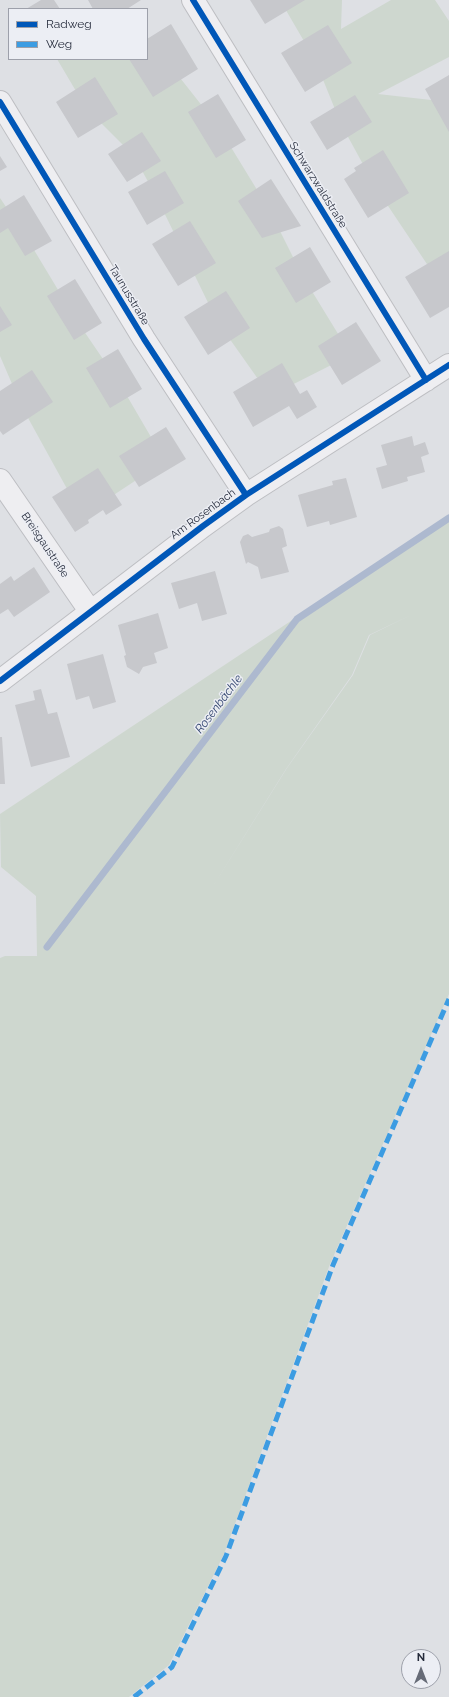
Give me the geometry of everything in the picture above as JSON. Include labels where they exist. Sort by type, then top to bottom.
[{"type":"street","name":"Schwarzwaldstraße","points":[[193,0],[426,380]]},
{"type":"street","name":"Taunusstraße","points":[[0,102],[144,339],[246,495]]},
{"type":"street","name":"Am Rosenbach","points":[[0,681],[90,611],[246,495],[449,365]]},
{"type":"street","name":"Breisgaustraße","points":[[0,480],[90,611]]},
{"type":"shaded area","points":[[280,0],[342,0],[341,29],[391,0],[435,0],[449,21],[449,57],[378,94],[449,102],[449,284],[443,288],[376,188],[341,124],[315,60]]},
{"type":"shaded area","points":[[148,37],[218,126],[270,211],[302,275],[351,355],[270,396],[217,321],[157,198],[134,156],[86,108],[58,60],[148,60]]},
{"type":"shaded area","points":[[0,198],[25,235],[75,318],[120,384],[165,461],[82,516],[22,407],[0,356]]},
{"type":"shaded area","points":[[449,516],[449,994],[330,1264],[224,1554],[169,1665],[129,1697],[0,1697],[0,958],[5,956],[37,956],[36,896],[1,867],[0,814]],"holes":[[[411,615],[370,635],[353,675],[287,768],[210,891],[286,769],[352,675],[369,635]]]},
{"type":"building","points":[[41,0],[54,0],[59,8],[28,8]]},
{"type":"building","points":[[88,0],[141,0],[129,8],[92,8]]},
{"type":"building","points":[[250,0],[305,0],[265,24]]},
{"type":"building","points":[[171,24],[198,69],[153,97],[130,60],[148,60],[148,38]]},
{"type":"building","points":[[328,25],[352,63],[305,92],[281,53]]},
{"type":"building","points":[[449,75],[449,132],[425,89]]},
{"type":"building","points":[[95,77],[118,114],[78,138],[56,102]]},
{"type":"building","points":[[218,94],[246,140],[216,158],[188,112]]},
{"type":"building","points":[[355,95],[372,122],[327,150],[310,122]]},
{"type":"building","points":[[142,132],[161,161],[127,182],[108,154]]},
{"type":"building","points":[[383,150],[409,193],[368,218],[344,179],[356,171],[354,168]]},
{"type":"building","points":[[0,156],[7,167],[0,171]]},
{"type":"building","points":[[165,171],[184,203],[147,225],[128,192]]},
{"type":"building","points":[[271,179],[301,226],[262,238],[238,201]]},
{"type":"building","points":[[24,195],[52,241],[25,256],[8,228],[0,233],[0,210]]},
{"type":"building","points":[[190,221],[216,263],[178,286],[152,244]]},
{"type":"building","points":[[310,247],[331,282],[296,303],[275,268]]},
{"type":"building","points":[[449,251],[449,307],[430,318],[405,277]]},
{"type":"building","points":[[75,279],[102,323],[74,340],[47,296]]},
{"type":"building","points":[[226,291],[250,328],[208,355],[184,317]]},
{"type":"building","points":[[0,306],[12,325],[0,332]]},
{"type":"building","points":[[356,322],[381,361],[342,385],[318,346]]},
{"type":"building","points":[[118,349],[142,389],[110,408],[86,368]]},
{"type":"building","points":[[282,363],[300,394],[307,390],[317,407],[297,419],[289,406],[253,427],[233,392]]},
{"type":"building","points":[[32,370],[53,402],[3,435],[0,431],[0,391]]},
{"type":"building","points":[[166,427],[186,459],[139,487],[119,456]]},
{"type":"building","points":[[412,436],[414,446],[425,442],[429,454],[421,457],[425,472],[407,477],[408,481],[382,489],[376,468],[387,465],[381,445]]},
{"type":"building","points":[[98,468],[122,505],[106,515],[103,510],[88,520],[89,523],[75,532],[52,497]]},
{"type":"building","points":[[346,478],[357,517],[330,525],[329,521],[307,527],[298,495],[333,485],[332,481]]},
{"type":"building","points":[[279,526],[283,529],[287,546],[282,548],[289,572],[261,579],[258,567],[248,562],[246,564],[240,542],[243,536],[248,534],[252,537],[269,532],[270,529]]},
{"type":"building","points":[[34,567],[50,592],[14,617],[8,609],[0,614],[0,584],[11,576],[14,581]]},
{"type":"building","points":[[215,571],[227,614],[202,621],[197,603],[179,609],[171,583]]},
{"type":"building","points":[[158,613],[168,648],[154,653],[157,663],[143,667],[139,674],[127,667],[124,656],[126,655],[118,625]]},
{"type":"building","points":[[103,654],[116,702],[93,709],[89,696],[76,700],[67,664]]},
{"type":"building","points":[[41,689],[48,714],[57,712],[70,757],[31,767],[15,705],[35,700],[33,691]]},
{"type":"building","points":[[0,737],[2,737],[5,784],[0,784]]},
{"type":"waterway","name":"Rosenbächle","points":[[47,947],[297,619],[449,518]]},
{"type":"marked path","points":[[134,1697],[172,1667],[226,1556],[333,1265],[449,999]]},
{"type":"cycle path","points":[[193,0],[426,380]]},
{"type":"cycle path","points":[[0,102],[144,339],[246,495]]},
{"type":"cycle path","points":[[0,681],[203,526],[246,495],[449,365]]}]
